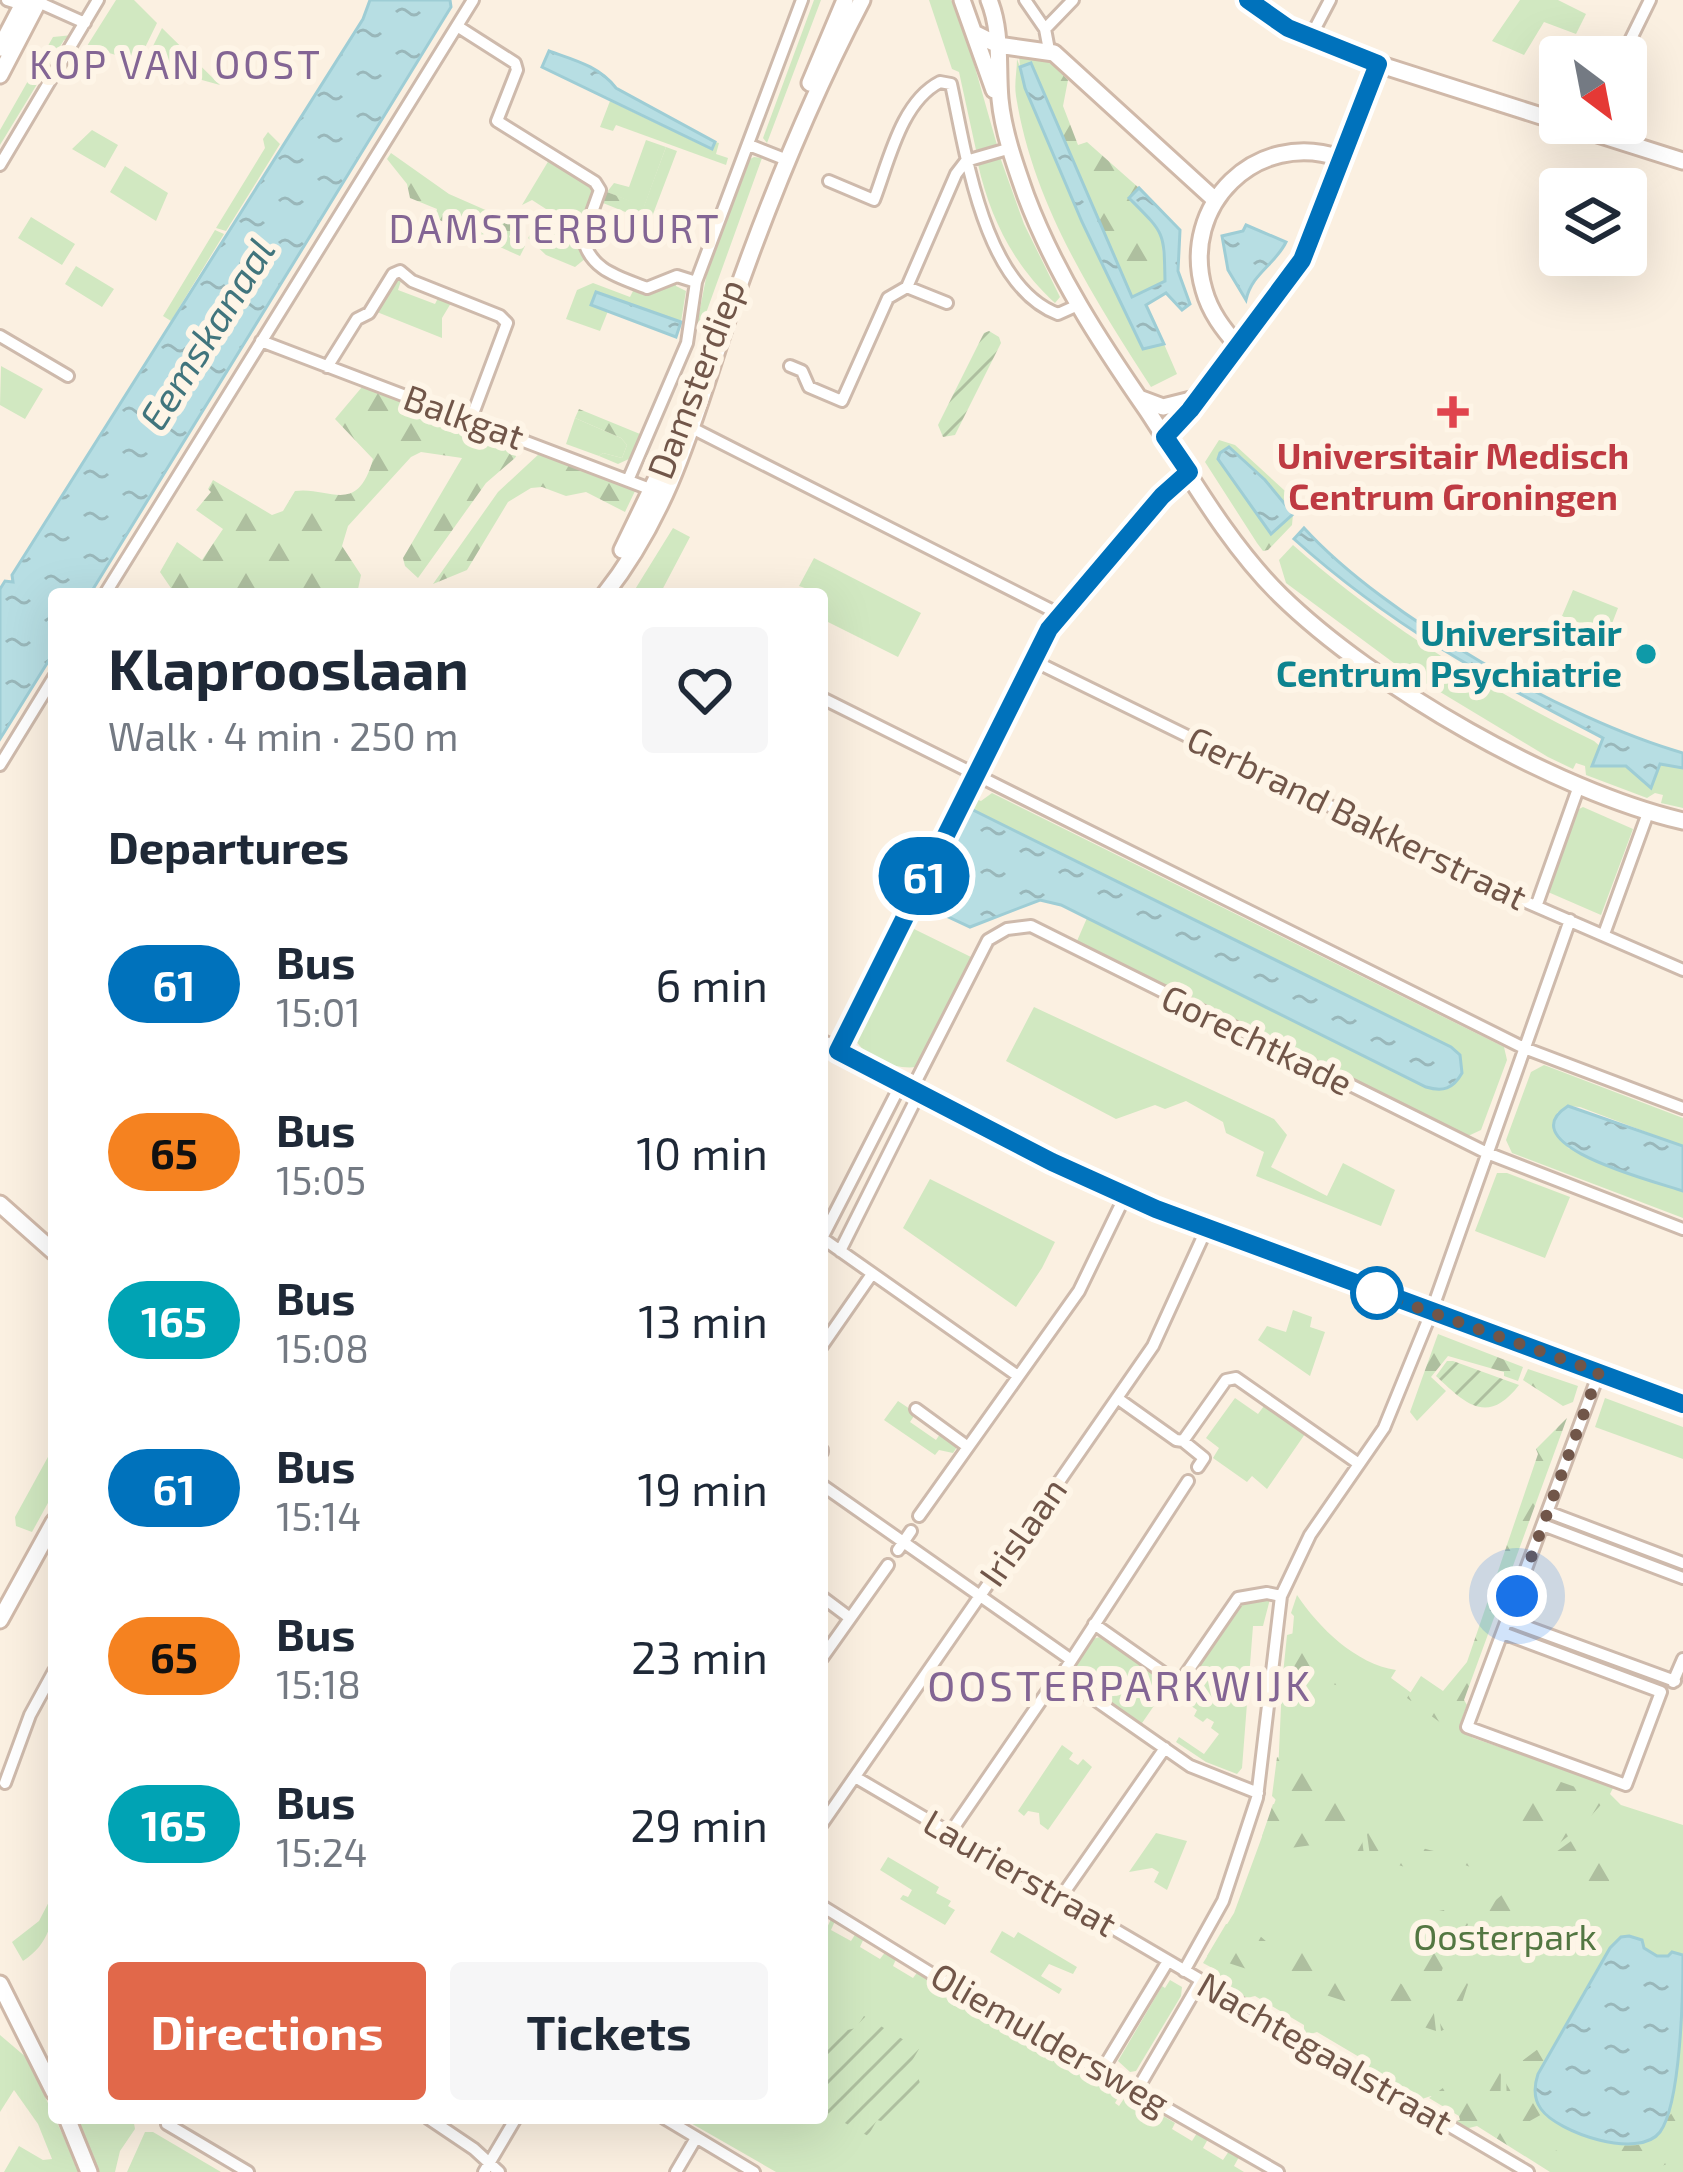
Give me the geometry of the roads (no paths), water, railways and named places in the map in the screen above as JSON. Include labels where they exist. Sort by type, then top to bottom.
[{"type":"main road","name":"Damsterdiep","points":[[604,588],[659,494],[689,426],[845,0]]},
{"type":"main road","name":"Damsterdiep","points":[[784,158],[862,0]]},
{"type":"main road","points":[[962,0],[1040,229],[1078,305],[1257,569],[1323,633],[1402,690],[1579,786],[1683,821]]},
{"type":"main road","points":[[989,0],[998,45],[1000,104]]},
{"type":"main road","points":[[1248,0],[1310,38],[1539,116]]},
{"type":"main road","points":[[0,48],[28,1]]},
{"type":"main road","points":[[0,74],[28,1]]},
{"type":"main road","points":[[976,34],[998,45],[1049,50],[1214,200]]},
{"type":"main road","points":[[1165,437],[1238,346],[1214,314],[1200,275],[1201,236],[1214,200],[1243,170],[1267,158],[1307,152],[1340,158],[1378,64]]},
{"type":"main road","points":[[1638,144],[1683,160]]},
{"type":"main road","points":[[1138,397],[1163,407],[1199,398]]},
{"type":"main road","points":[[830,1047],[1125,1196],[1206,1230],[1683,1404]]},
{"type":"main road","points":[[0,1204],[48,1247]]},
{"type":"main road","points":[[0,1620],[48,1533]]},
{"type":"main road","points":[[0,1984],[48,2080]]},
{"type":"main road","points":[[69,2124],[88,2172]]},
{"type":"street","points":[[0,165],[98,0]]},
{"type":"street","points":[[109,588],[472,0]]},
{"type":"street","name":"Damsterdiep","points":[[629,478],[687,344],[696,282],[802,0]]},
{"type":"street","points":[[1025,0],[1045,29],[1049,50]]},
{"type":"street","points":[[1045,29],[1073,0]]},
{"type":"street","points":[[1310,38],[1330,0]]},
{"type":"street","points":[[1632,36],[1650,0]]},
{"type":"street","points":[[28,1],[85,23]]},
{"type":"street","points":[[457,26],[515,63],[517,70],[497,121],[595,182],[600,190],[583,237],[590,258],[604,272],[647,288],[677,276],[696,282]]},
{"type":"street","points":[[829,181],[874,200],[921,94],[940,82],[951,84],[966,161],[995,247],[1018,282],[1044,309],[1058,314],[1078,305]]},
{"type":"street","points":[[749,145],[784,158]]},
{"type":"street","points":[[790,366],[802,371],[809,387],[842,401],[888,298],[908,287],[947,190],[966,161],[1011,148]]},
{"type":"street","points":[[327,367],[357,319],[369,313],[393,274],[400,271],[412,281],[508,323],[471,419]]},
{"type":"street","points":[[908,287],[946,303]]},
{"type":"street","points":[[0,336],[68,376]]},
{"type":"street","name":"Balkgat","points":[[260,341],[629,478],[659,494]]},
{"type":"street","points":[[689,426],[1061,615]]},
{"type":"street","points":[[830,1047],[1032,661],[1061,615],[1162,496],[1189,472]]},
{"type":"street","name":"Gerbrand Bakkerstraat","points":[[1032,661],[1683,970]]},
{"type":"street","points":[[0,765],[48,687]]},
{"type":"street","points":[[828,701],[1525,1048],[1683,1108]]},
{"type":"street","points":[[1537,904],[1579,786]]},
{"type":"street","points":[[1604,934],[1648,813]]},
{"type":"street","points":[[1184,1971],[1223,1901],[1258,1793],[1282,1596],[1310,1535],[1384,1428],[1431,1313],[1570,920]]},
{"type":"street","name":"Gorechtkade","points":[[910,1089],[988,940],[1007,929],[1031,926],[1487,1153],[1683,1229]]},
{"type":"street","points":[[828,1228],[910,1089]]},
{"type":"street","points":[[840,1251],[910,1089]]},
{"type":"street","points":[[919,1516],[1079,1292],[1125,1196]]},
{"type":"street","name":"Irislaan","points":[[828,1816],[1153,1346],[1206,1230]]},
{"type":"street","points":[[828,1242],[1018,1376]]},
{"type":"street","points":[[828,1337],[872,1274]]},
{"type":"street","points":[[1599,1372],[1467,1727],[1626,1785],[1661,1692],[1675,1681],[1683,1659]]},
{"type":"street","points":[[1183,1441],[1226,1379],[1236,1378],[1359,1464]]},
{"type":"street","points":[[1117,1398],[1183,1441],[1201,1462]]},
{"type":"street","points":[[916,1409],[968,1447]]},
{"type":"street","points":[[950,1833],[1061,1676],[1188,1481]]},
{"type":"street","points":[[828,1489],[1070,1659]]},
{"type":"street","points":[[1548,1511],[1683,1563]]},
{"type":"street","points":[[1543,1525],[1683,1578]]},
{"type":"street","points":[[828,1649],[888,1565]]},
{"type":"street","points":[[1094,1624],[1174,1681],[1185,1675],[1238,1598],[1267,1593],[1282,1596]]},
{"type":"street","points":[[828,1602],[850,1618]]},
{"type":"street","points":[[1508,1620],[1675,1681]]},
{"type":"street","points":[[1503,1633],[1661,1692]]},
{"type":"street","points":[[1061,1676],[1210,1776],[1258,1793]]},
{"type":"street","points":[[5,1783],[30,1715],[48,1682]]},
{"type":"street","points":[[1061,1897],[1165,1748]]},
{"type":"street","name":"Laurierstraat","points":[[856,1777],[1184,1971]]},
{"type":"street","name":"Oliemuldersweg","points":[[828,1910],[1278,2172]]},
{"type":"street","points":[[1102,2070],[1168,1960]]},
{"type":"street","name":"Nachtegaalstraat","points":[[1184,1971],[1528,2172]]},
{"type":"street","points":[[1137,2090],[1200,1982]]},
{"type":"street","points":[[173,2124],[248,2172]]},
{"type":"street","points":[[437,2124],[474,2149],[490,2170],[513,2124]]},
{"type":"street","points":[[674,2124],[754,2172]]},
{"type":"street","points":[[676,2172],[696,2138]]},
{"type":"water","name":"Eemskanaal","points":[[370,0],[450,0],[451,7],[94,588],[48,588],[48,662],[0,739],[0,589],[5,581],[13,582],[12,575],[363,19]]},
{"type":"water","points":[[549,51],[594,69],[616,88],[715,142],[712,149],[542,67]]},
{"type":"water","points":[[1031,63],[1132,297],[1165,281],[1165,265],[1160,234],[1129,198],[1139,188],[1180,230],[1178,271],[1190,304],[1182,310],[1166,293],[1146,305],[1164,344],[1143,349],[1082,222],[1025,88],[1020,67]]},
{"type":"water","points":[[1246,225],[1286,242],[1253,283],[1246,300],[1228,270],[1222,236],[1243,231]]},
{"type":"water","points":[[596,292],[681,322],[676,337],[591,305]]},
{"type":"water","points":[[1229,447],[1293,514],[1271,534],[1218,459]]},
{"type":"water","points":[[1304,528],[1339,562],[1429,630],[1533,691],[1637,738],[1683,753],[1683,768],[1660,764],[1651,788],[1626,766],[1592,766],[1603,738],[1480,672],[1405,625],[1294,539]]},
{"type":"water","points":[[971,809],[1451,1047],[1460,1055],[1462,1073],[1447,1088],[1426,1087],[1061,905],[1040,900],[970,927],[923,905]]},
{"type":"water","points":[[1568,1106],[1683,1146],[1683,1191],[1571,1148],[1557,1134],[1554,1120]]},
{"type":"water","points":[[1629,1936],[1642,1940],[1644,1948],[1657,1956],[1683,1955],[1679,2047],[1667,2118],[1660,2132],[1635,2144],[1599,2140],[1564,2127],[1541,2109],[1535,2092],[1538,2074],[1610,1948]]},
{"type":"place","name":"Universitair Medisch Centrum Groningen","points":[[1453,412]]},
{"type":"place","name":"Universitair Centrum Psychiatrie","points":[[1646,654]]},
{"type":"district","name":"KOP VAN OOST","points":[[176,65]]},
{"type":"district","name":"DAMSTERBUURT","points":[[555,229]]},
{"type":"district","name":"OOSTERPARKWIJK","points":[[1120,1686]]},
{"type":"park label","name":"Oosterpark","points":[[1505,1937]]}]
